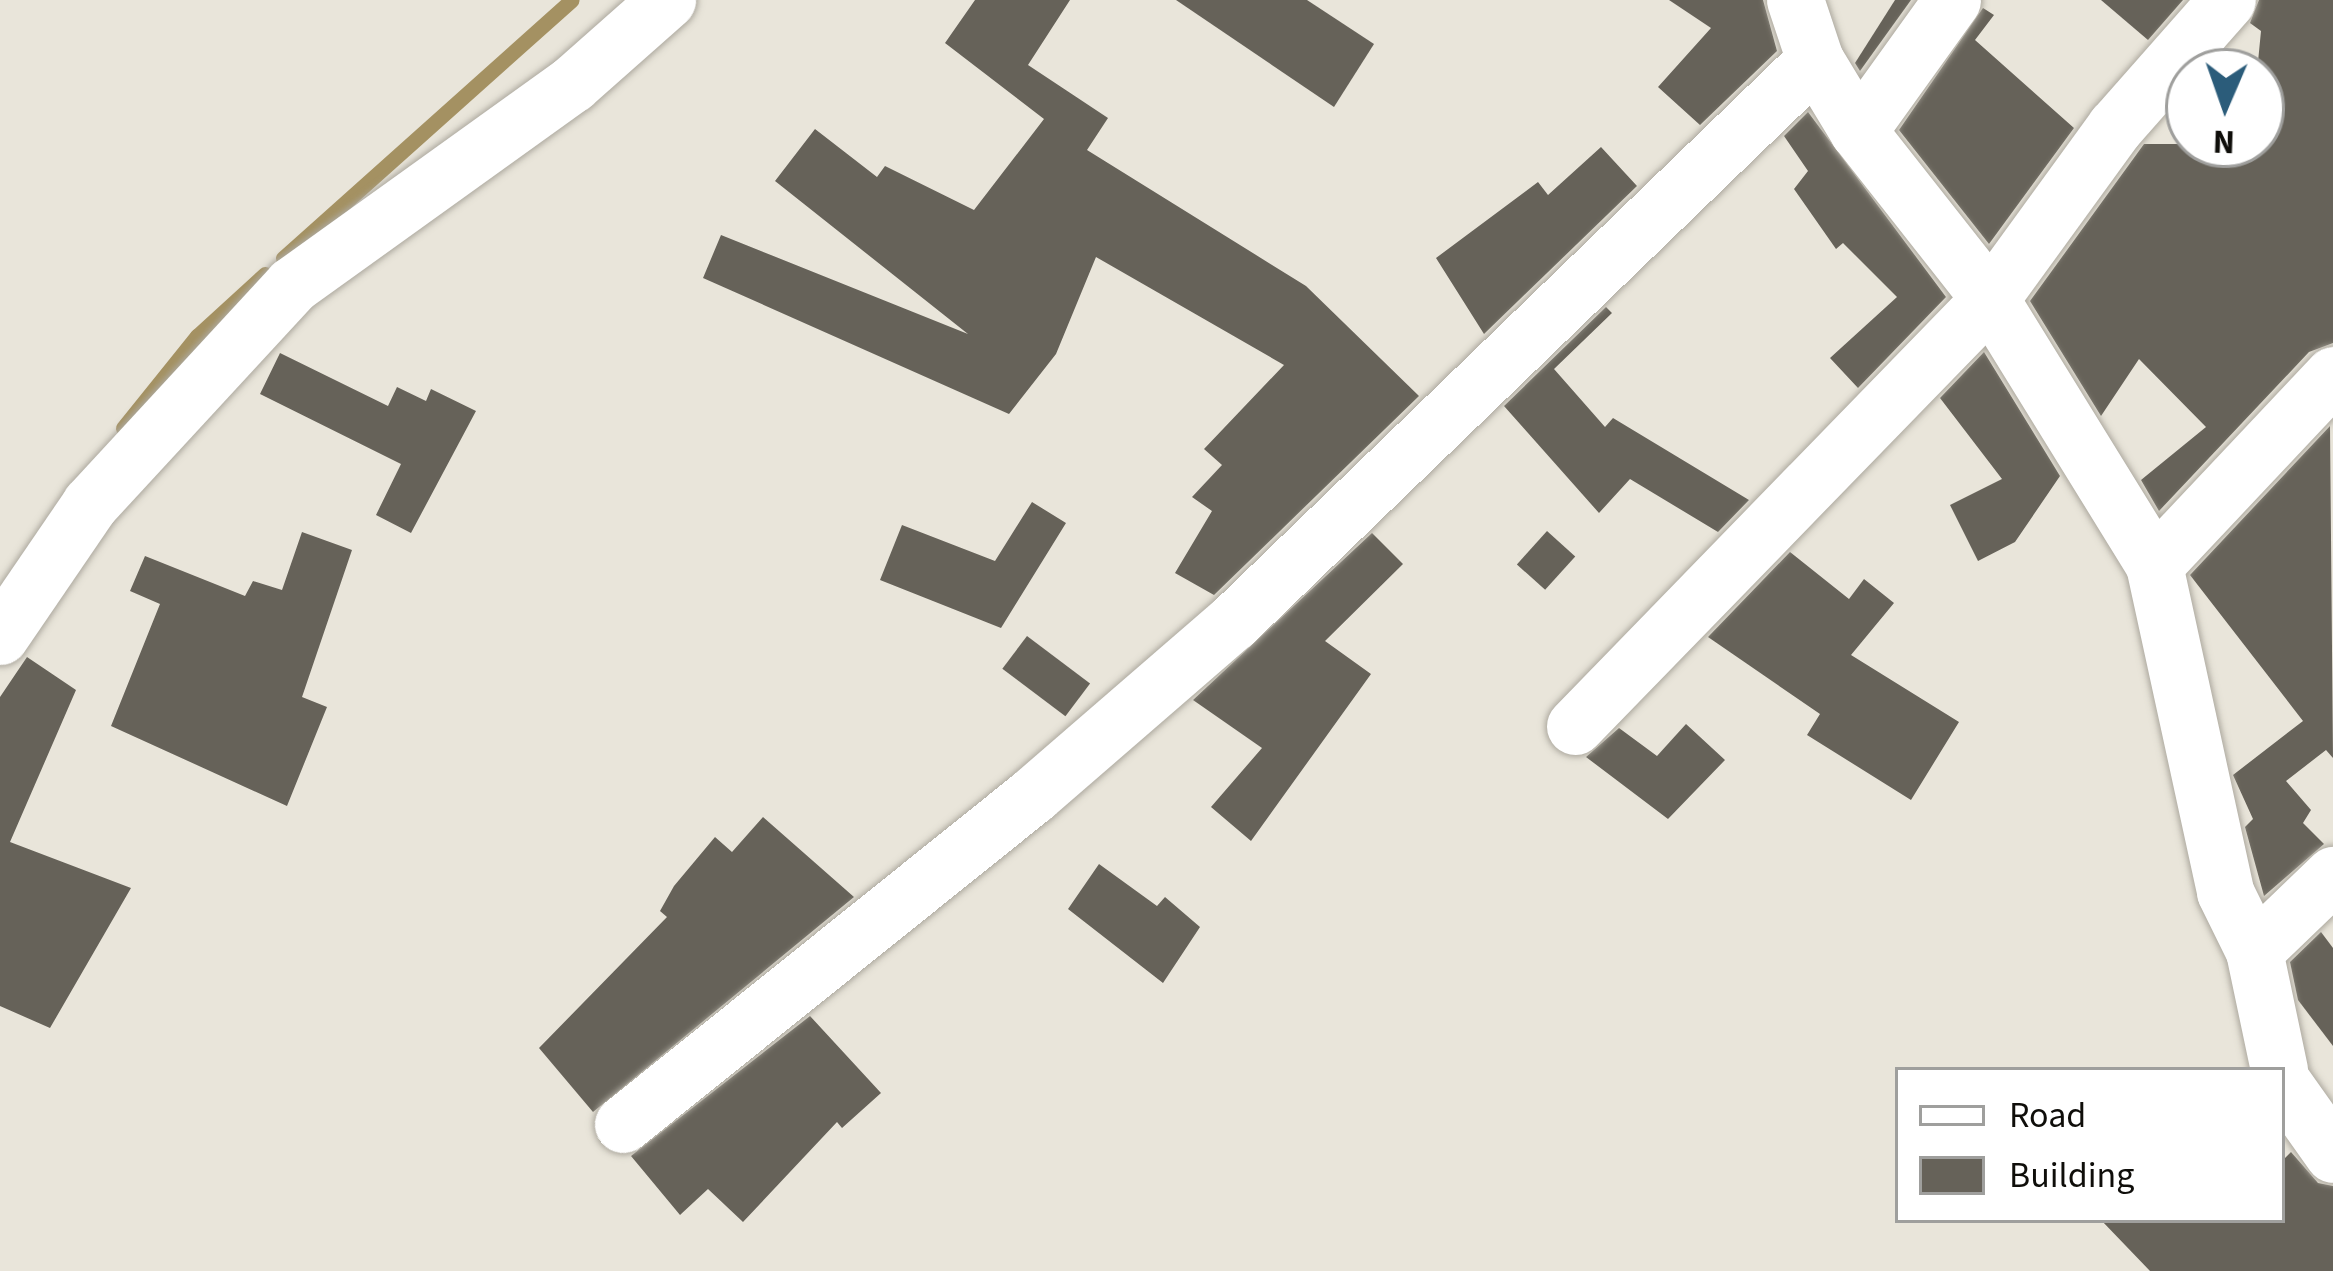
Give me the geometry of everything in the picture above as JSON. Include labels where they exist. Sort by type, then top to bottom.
[{"type":"street","points":[[0,636],[90,504],[292,285],[572,85],[667,0]]},
{"type":"street","points":[[1796,0],[1815,60],[1858,131],[1990,299],[2154,566],[2225,892],[2254,951],[2278,1067]]},
{"type":"street","points":[[1858,131],[1952,0]]},
{"type":"street","points":[[1575,726],[1990,299],[2115,127],[2227,0]]},
{"type":"street","points":[[623,1124],[1034,794],[1233,622],[1815,60]]},
{"type":"street","points":[[2154,566],[2333,375]]},
{"type":"street","points":[[2254,951],[2333,875]]},
{"type":"street","points":[[2285,1086],[2333,1154]]},
{"type":"building","points":[[975,0],[1070,0],[1028,65],[1108,118],[1087,150],[1306,286],[1419,396],[1214,595],[1175,573],[1212,511],[1192,497],[1222,465],[1204,449],[1284,365],[1096,257],[1056,354],[1009,414],[703,278],[721,235],[968,334],[775,181],[815,129],[877,177],[885,166],[974,210],[1044,119],[945,43]]},
{"type":"building","points":[[1176,0],[1307,0],[1374,44],[1334,107]]},
{"type":"building","points":[[1669,0],[1763,0],[1777,51],[1700,125],[1658,87],[1711,28]]},
{"type":"building","points":[[1895,0],[1911,0],[1860,71],[1855,63]]},
{"type":"building","points":[[2101,0],[2183,0],[2148,40]]},
{"type":"building","points":[[2259,0],[2333,0],[2333,343],[2309,352],[2159,511],[2141,480],[2206,427],[2139,359],[2101,416],[2030,301],[2144,144],[2165,144],[2165,168],[2285,168],[2285,48],[2259,48],[2261,31],[2250,23]]},
{"type":"building","points":[[1983,8],[1994,15],[1975,40],[2074,128],[1989,244],[1899,130]]},
{"type":"building","points":[[1808,112],[1946,297],[1858,388],[1830,358],[1897,297],[1843,243],[1836,249],[1794,189],[1808,171],[1784,136]]},
{"type":"building","points":[[1601,147],[1637,186],[1484,334],[1436,258],[1538,182],[1548,195]]},
{"type":"building","points":[[1606,307],[1612,313],[1554,369],[1605,427],[1613,418],[1749,500],[1718,532],[1630,479],[1599,513],[1504,406]]},
{"type":"building","points":[[1984,352],[2060,476],[2015,542],[1978,561],[1950,505],[2002,479],[1940,398]]},
{"type":"building","points":[[280,353],[388,406],[397,387],[426,401],[431,389],[476,411],[411,533],[376,515],[401,464],[260,394]]},
{"type":"building","points":[[2330,426],[2333,758],[2326,750],[2286,781],[2311,810],[2303,823],[2324,844],[2264,896],[2245,827],[2253,819],[2233,775],[2303,721],[2190,575]]},
{"type":"building","points":[[1032,502],[1066,523],[1001,628],[880,580],[902,525],[995,561]]},
{"type":"building","points":[[1547,531],[1575,556],[1545,590],[1517,564]]},
{"type":"building","points":[[302,532],[352,550],[302,697],[327,707],[287,806],[111,726],[160,604],[130,591],[145,556],[245,596],[253,581],[282,590]]},
{"type":"building","points":[[1372,533],[1403,564],[1325,641],[1371,674],[1251,841],[1211,807],[1262,748],[1193,700]]},
{"type":"building","points":[[1790,552],[1849,599],[1864,579],[1894,603],[1851,655],[1959,722],[1911,800],[1807,735],[1820,714],[1708,637]]},
{"type":"building","points":[[1027,636],[1090,684],[1065,716],[1002,669]]},
{"type":"building","points":[[27,657],[76,690],[10,842],[131,888],[50,1028],[0,1006],[0,697]]},
{"type":"building","points":[[1686,724],[1725,760],[1668,819],[1586,757],[1619,728],[1657,756]]},
{"type":"building","points":[[763,817],[854,897],[593,1112],[539,1048],[667,917],[660,911],[674,886],[715,837],[732,852]]},
{"type":"building","points":[[1099,864],[1157,906],[1165,897],[1200,927],[1163,983],[1068,909]]},
{"type":"building","points":[[2321,932],[2333,948],[2333,1046],[2298,1000],[2290,962]]},
{"type":"building","points":[[810,1016],[881,1093],[842,1128],[837,1122],[743,1222],[708,1189],[680,1215],[631,1156]]},
{"type":"building","points":[[2291,1152],[2318,1183],[2333,1186],[2333,1271],[2150,1271],[2104,1223],[2285,1223],[2285,1158]]},
{"type":"waterway","points":[[283,258],[572,0]]},
{"type":"waterway","points":[[123,428],[197,336],[265,274]]}]
